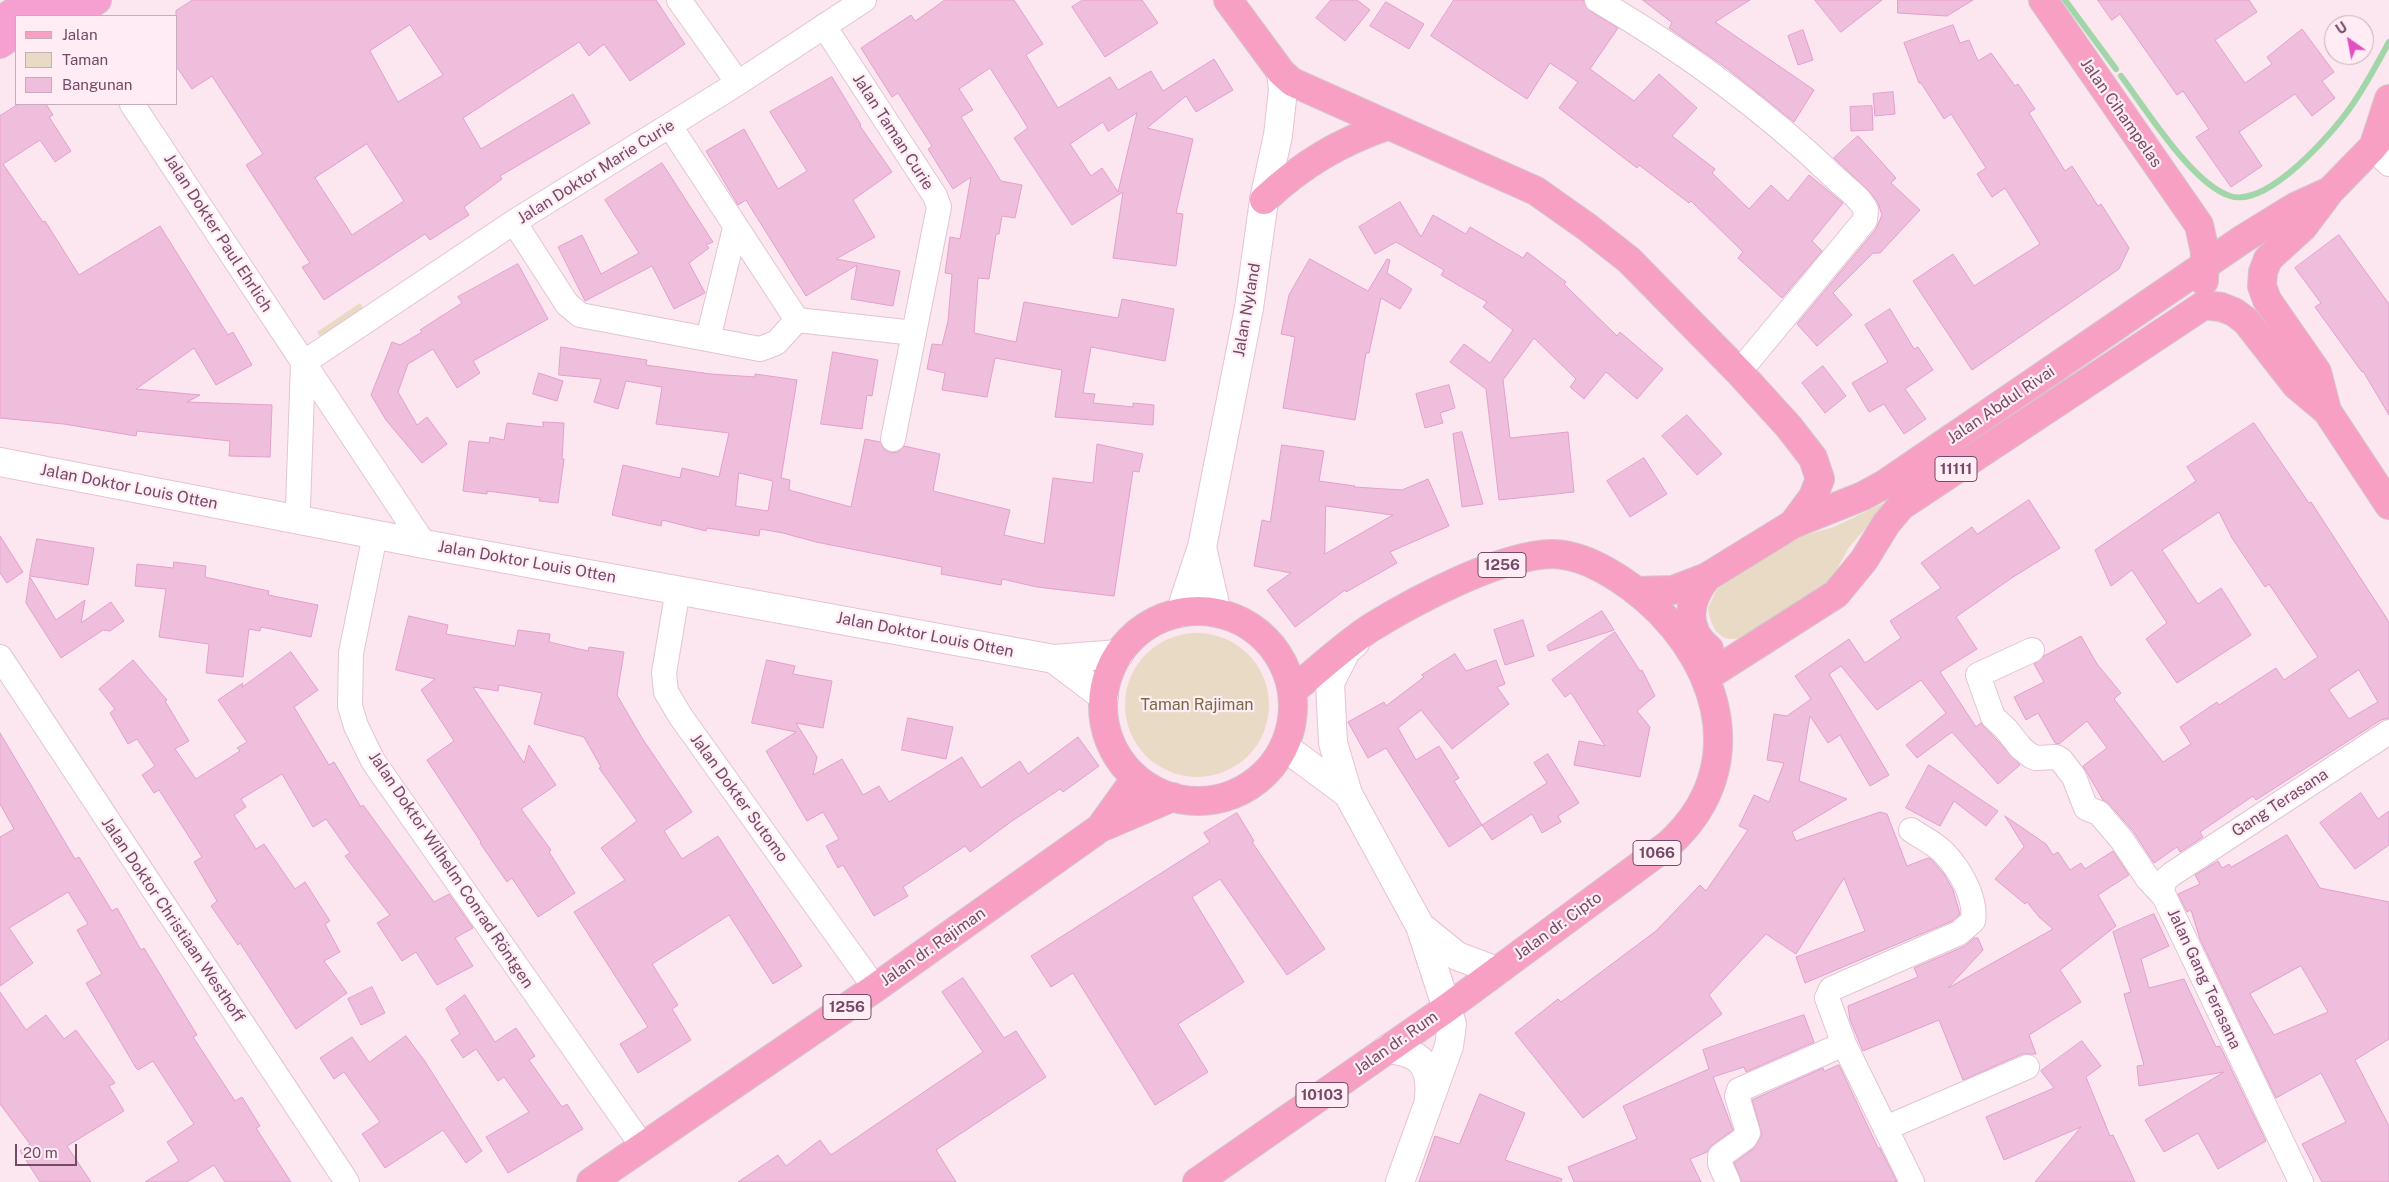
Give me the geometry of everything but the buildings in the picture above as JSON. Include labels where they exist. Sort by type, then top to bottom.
[{"type":"highway","points":[[0,21],[32,0]]},
{"type":"highway","points":[[50,15],[72,12],[97,0]]},
{"type":"highway","points":[[0,44],[15,34]]},
{"type":"highway","points":[[0,65],[15,55]]},
{"type":"main road","points":[[1228,0],[1281,72],[1301,87],[1536,191],[1629,260],[1739,372],[1789,427],[1813,458],[1820,479],[1813,497],[1793,524]]},
{"type":"main road","name":"Jalan Cihampelas","points":[[2043,0],[2199,226],[2205,252],[2204,304]]},
{"type":"main road","name":"Jalan Nyland","points":[[1180,613],[1202,547],[1248,308],[1264,200],[1278,134],[1283,90],[1281,72]]},
{"type":"main road","points":[[2326,411],[2317,372],[2267,300],[2262,286],[2263,272],[2268,259],[2303,227],[2330,191],[2383,147],[2389,99]]},
{"type":"main road","points":[[1264,200],[1289,176],[1323,154],[1354,137],[1389,125]]},
{"type":"main road","name":"Jalan Abdul Rivai","points":[[1637,591],[1673,590],[1707,576],[1793,524],[1863,496],[1885,484],[2253,233],[2295,207],[2330,191]]},
{"type":"main road","name":"Jalan Cihampelas","points":[[2199,226],[2212,234],[2227,239],[2253,233]]},
{"type":"main road","points":[[2204,304],[2234,312],[2246,322],[2296,385],[2326,411],[2389,504]]},
{"type":"main road","name":"Jalan Abdul Rivai","points":[[1706,677],[1836,594],[1864,560],[1886,524],[1901,506],[2204,304]]},
{"type":"main road","name":"Jalan Doktor Louis Otten","points":[[0,462],[375,535],[1054,659],[1119,654]]},
{"type":"main road","name":"Jalan Nyland","points":[[1202,547],[1217,613]]},
{"type":"main road","name":"1256","points":[[1292,691],[1371,628],[1442,588],[1473,575],[1535,555],[1554,554],[1582,560],[1611,574],[1637,591],[1674,627],[1695,657],[1706,677]]},
{"type":"main road","name":"11111","points":[[1707,576],[1696,591],[1690,609],[1693,627],[1702,643],[1716,655],[1733,660]]},
{"type":"main road","name":"1256","points":[[1192,611],[1217,613],[1241,621],[1271,645],[1285,666],[1292,691],[1293,716],[1286,748],[1257,780],[1235,793],[1204,800],[1173,797],[1147,786],[1136,778],[1125,767],[1110,741],[1103,712],[1106,682],[1119,654],[1135,635],[1145,628],[1180,613],[1192,611]]},
{"type":"main road","points":[[1371,628],[1346,651],[1330,683],[1332,743],[1348,794],[1420,926],[1452,1024],[1449,1046],[1400,1182]]},
{"type":"main road","name":"Jalan Doktor Louis Otten","points":[[1054,659],[1104,697]]},
{"type":"main road","name":"Jalan dr. Cipto","points":[[1447,1008],[1669,844],[1698,812],[1715,770],[1718,740],[1716,709],[1706,677]]},
{"type":"main road","points":[[1286,748],[1348,794]]},
{"type":"main road","name":"Jalan dr. Rajiman","points":[[1100,828],[1136,778]]},
{"type":"main road","name":"Jalan dr. Rajiman","points":[[591,1182],[875,988],[1100,828],[1173,797]]},
{"type":"main road","points":[[1420,926],[1458,956],[1497,970]]},
{"type":"main road","name":"Jalan dr. Rum","points":[[1197,1182],[1447,1008]]},
{"type":"main road","points":[[1387,1049],[1407,1051],[1423,1062],[1431,1080],[1429,1099]]},
{"type":"street","points":[[679,0],[738,83]]},
{"type":"street","points":[[1596,0],[1651,32],[1781,129],[1803,147],[1866,210],[1865,220],[1739,372]]},
{"type":"street","name":"Jalan Doktor Marie Curie","points":[[303,363],[514,222],[738,83],[824,26],[856,2]]},
{"type":"street","name":"Jalan Taman Curie","points":[[824,26],[935,196],[939,207],[893,440]]},
{"type":"street","name":"Jalan Dokter Paul Ehrlich","points":[[133,105],[424,544]]},
{"type":"street","points":[[670,126],[797,320],[914,333]]},
{"type":"street","points":[[514,222],[573,311],[580,315],[760,349],[776,343],[797,320]]},
{"type":"street","points":[[708,339],[735,228]]},
{"type":"street","points":[[295,518],[298,507],[303,363]]},
{"type":"street","name":"Jalan Doktor Wilhelm Conrad Röntgen","points":[[375,535],[351,653],[350,706],[356,726],[373,761],[643,1147]]},
{"type":"street","name":"Jalan Dokter Sutomo","points":[[678,589],[664,673],[666,692],[680,717],[875,988]]},
{"type":"street","name":"Jalan Gang Terasana","points":[[2032,650],[1978,675],[1993,717],[2006,729],[2021,748],[2031,756],[2036,758],[2056,757],[2061,760],[2074,777],[2086,808],[2099,813],[2122,840],[2148,879],[2166,883],[2190,948],[2301,1182]]},
{"type":"street","name":"Jalan Doktor Christiaan Westhoff","points":[[0,657],[347,1182]]},
{"type":"street","name":"Gang Terasana","points":[[2166,883],[2389,732]]},
{"type":"street","points":[[1911,830],[1942,851],[1953,864],[1967,888],[1974,913],[1973,921],[1958,933],[1830,989],[1827,998],[1844,1044],[1912,1182]]},
{"type":"street","points":[[1728,1182],[1720,1164],[1720,1156],[1745,1138],[1748,1133],[1738,1090],[1844,1044]]},
{"type":"street","points":[[1886,1128],[2027,1067]]},
{"type":"green space","points":[[360,303],[366,313],[323,342],[317,332]]},
{"type":"green space","points":[[1892,499],[1849,547],[1832,578],[1824,585],[1750,635],[1728,639],[1719,634],[1712,625],[1708,608],[1717,589],[1788,540],[1834,527]]},
{"type":"green space","name":"Taman Rajiman","points":[[1197,633],[1225,638],[1248,654],[1264,677],[1269,705],[1264,733],[1248,756],[1225,772],[1197,777],[1169,772],[1146,756],[1130,733],[1125,705],[1130,677],[1146,654],[1169,638]]},
{"type":"waterway","points":[[2065,0],[2116,69]]},
{"type":"waterway","points":[[2121,76],[2156,125],[2200,177],[2215,189],[2230,196],[2245,197],[2262,191],[2279,181],[2297,167],[2328,135],[2355,100],[2389,42]]}]
